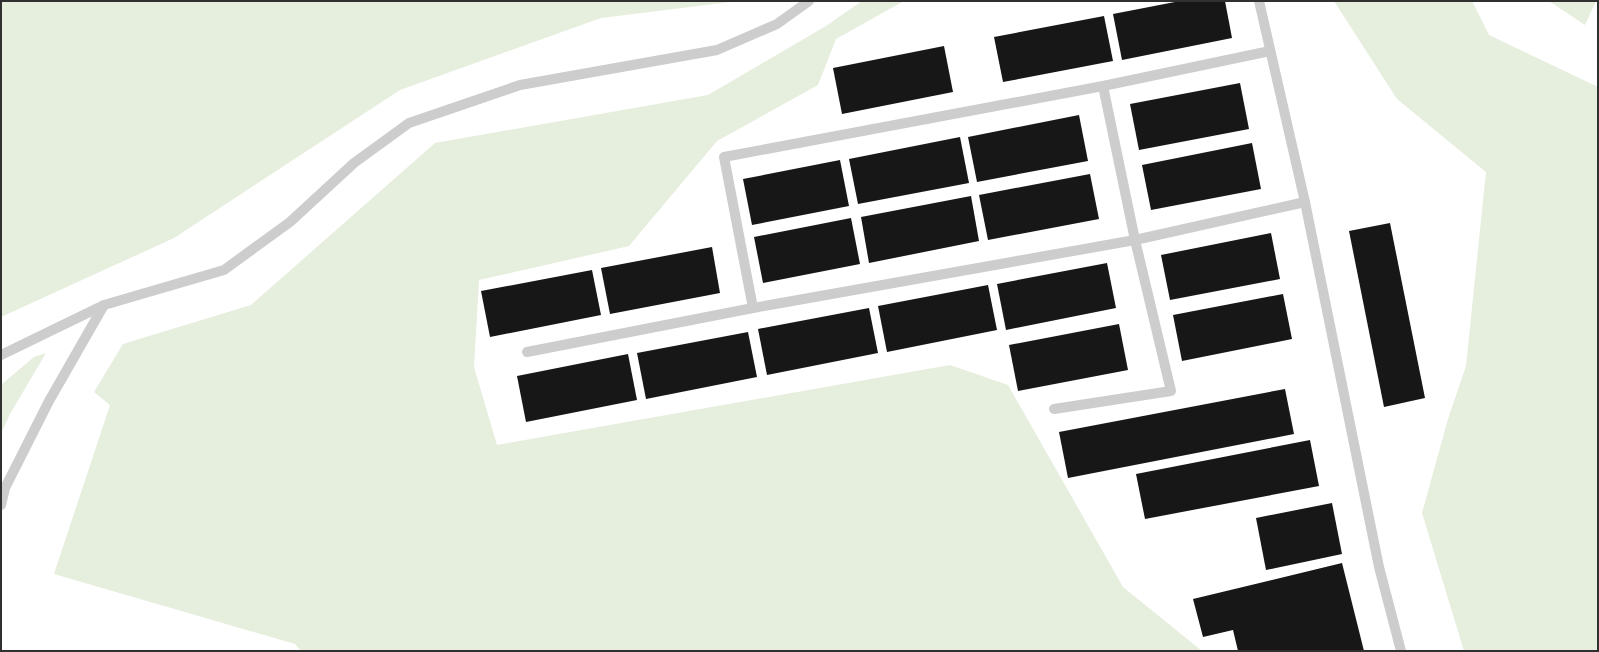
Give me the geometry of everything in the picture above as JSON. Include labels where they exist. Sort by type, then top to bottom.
[{"type":"lane","points":[[1,355],[104,305],[224,270],[290,222],[354,163],[409,123],[520,85],[717,50],[777,24],[809,1]]},
{"type":"lane","points":[[1259,1],[1305,202],[1379,567],[1401,651]]},
{"type":"lane","points":[[753,308],[724,157],[1102,86],[1270,51]]},
{"type":"lane","points":[[1054,409],[1171,391],[1135,240],[1102,86]]},
{"type":"lane","points":[[527,352],[753,308],[1135,240],[1305,202]]},
{"type":"lane","points":[[1,505],[5,488],[49,401],[104,305]]},
{"type":"green space","points":[[1,1],[738,1],[601,18],[400,90],[174,238],[1,317]]},
{"type":"green space","points":[[862,1],[904,1],[836,39],[818,85],[717,141],[629,246],[479,280],[474,367],[497,445],[950,365],[1008,385],[1123,587],[1202,651],[301,651],[295,644],[54,574],[110,405],[94,392],[123,344],[251,305],[435,143],[708,95],[826,26]]},
{"type":"green space","points":[[1334,1],[1472,1],[1489,35],[1598,87],[1598,651],[1464,651],[1422,513],[1448,419],[1466,366],[1486,172],[1397,99]]},
{"type":"green space","points":[[1549,1],[1596,1],[1585,25]]},
{"type":"green space","points":[[46,353],[10,414],[1,433],[1,385],[34,357]]},
{"type":"building","points":[[1180,1],[1225,1],[1232,38],[1122,60],[1113,14]]},
{"type":"building","points":[[1104,16],[1113,61],[1003,82],[994,37]]},
{"type":"building","points":[[944,46],[953,92],[842,114],[833,68]]},
{"type":"building","points":[[1240,83],[1249,129],[1139,150],[1130,104]]},
{"type":"building","points":[[1079,115],[1088,161],[977,182],[968,137]]},
{"type":"building","points":[[960,137],[969,183],[858,204],[849,159]]},
{"type":"building","points":[[1252,143],[1261,189],[1151,210],[1142,165]]},
{"type":"building","points":[[840,160],[849,206],[752,225],[743,179]]},
{"type":"building","points":[[1090,174],[1099,219],[988,240],[979,195]]},
{"type":"building","points":[[971,196],[979,241],[869,263],[861,217]]},
{"type":"building","points":[[851,218],[860,264],[763,283],[754,237]]},
{"type":"building","points":[[1390,223],[1425,398],[1384,407],[1349,231]]},
{"type":"building","points":[[1271,233],[1280,279],[1170,300],[1161,255]]},
{"type":"building","points":[[712,247],[720,293],[610,314],[601,268]]},
{"type":"building","points":[[1107,263],[1116,308],[1006,330],[997,284]]},
{"type":"building","points":[[592,270],[601,315],[490,337],[481,291]]},
{"type":"building","points":[[988,285],[997,330],[887,352],[878,306]]},
{"type":"building","points":[[1283,294],[1292,339],[1182,361],[1173,315]]},
{"type":"building","points":[[869,308],[878,353],[767,375],[758,329]]},
{"type":"building","points":[[1119,324],[1128,370],[1018,391],[1009,345]]},
{"type":"building","points":[[748,332],[757,377],[646,399],[637,353]]},
{"type":"building","points":[[628,354],[637,400],[526,422],[517,376]]},
{"type":"building","points":[[1285,389],[1294,434],[1068,478],[1059,432]]},
{"type":"building","points":[[1310,440],[1319,486],[1145,519],[1136,474]]},
{"type":"building","points":[[1332,503],[1342,554],[1266,570],[1256,518]]},
{"type":"building","points":[[1342,563],[1364,651],[1238,651],[1233,630],[1203,637],[1193,599]]}]
